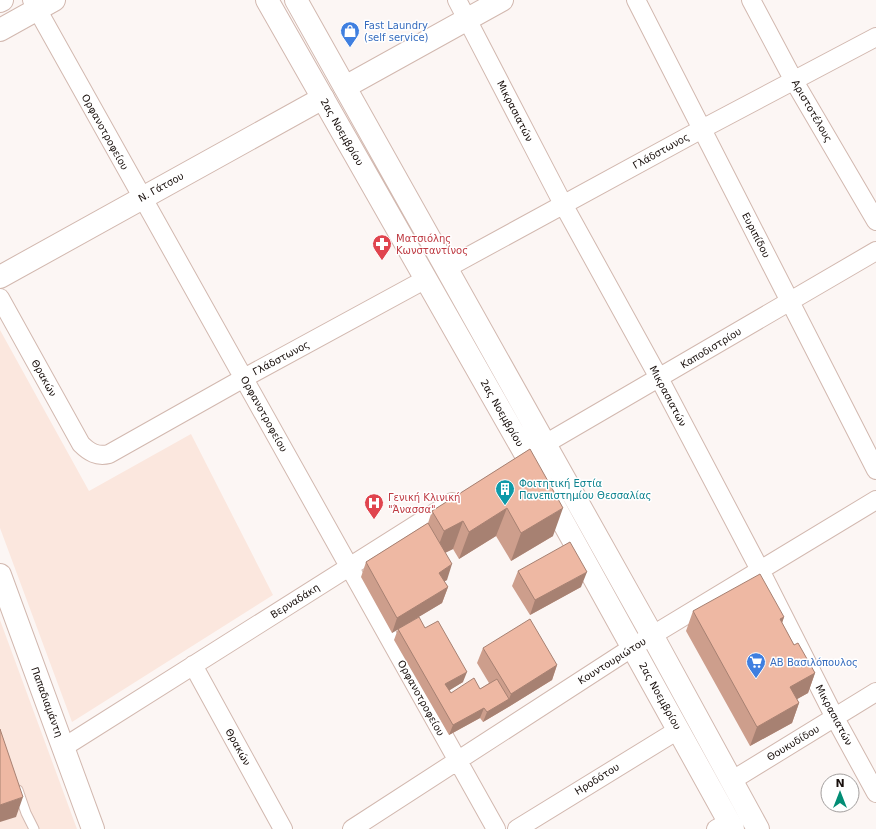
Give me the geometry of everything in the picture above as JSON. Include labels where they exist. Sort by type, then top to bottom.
[{"type":"main road","name":"2ας Νοεμβρίου","points":[[267,0],[426,279],[519,459],[632,647],[678,730],[726,827]]},
{"type":"main road","points":[[296,0],[652,635],[758,829]]},
{"type":"main road","points":[[345,87],[502,0]]},
{"type":"main road","points":[[0,30],[41,3]]},
{"type":"main road","name":"Ν. Γάτσου","points":[[0,277],[323,98]]},
{"type":"main road","name":"Παπαδιαμάντη","points":[[0,575],[93,829]]},
{"type":"street","name":"Μικρασιατών","points":[[457,0],[563,204],[659,378],[760,570],[835,718],[876,793]]},
{"type":"street","name":"Ευριπίδου","points":[[636,0],[876,470]]},
{"type":"street","name":"Αριστοτέλους","points":[[751,0],[794,81],[876,222]]},
{"type":"street","name":"Ορφανοτροφείου","points":[[41,3],[142,198],[244,378],[456,761],[496,829]]},
{"type":"street","name":"Γλάδστωνος","points":[[446,268],[702,129],[876,37]]},
{"type":"street","name":"Καποδιστρίου","points":[[519,459],[876,250]]},
{"type":"street","name":"Γλάδστωνος","points":[[94,454],[109,454],[244,378],[426,279]]},
{"type":"street","name":"Θρακών","points":[[0,298],[81,444],[89,452],[94,454]]},
{"type":"street","name":"Βερναδάκη","points":[[64,747],[467,492]]},
{"type":"street","name":"Κουντουριώτου","points":[[352,829],[632,647],[876,500]]},
{"type":"street","name":"Θρακών","points":[[193,665],[283,829]]},
{"type":"street","name":"Θουκυδίδου","points":[[731,781],[876,692]]},
{"type":"street","name":"Ηροδότου","points":[[517,829],[678,730]]},
{"type":"lane","points":[[17,784],[26,813],[34,829]]},
{"type":"shaded area","points":[[0,330],[89,491],[191,434],[273,595],[72,722],[0,528]]},
{"type":"shaded area","points":[[0,620],[77,829],[0,829]]},
{"type":"building","points":[[530,449],[563,508],[521,533],[507,508],[469,532],[463,521],[444,531],[432,511]]},
{"type":"building","points":[[428,523],[452,564],[439,573],[448,587],[397,618],[366,562]]},
{"type":"building","points":[[570,542],[587,572],[535,600],[518,571]]},
{"type":"building","name":"ΑΒ Βασιλόπουλος","points":[[760,574],[784,617],[780,619],[794,645],[798,643],[815,673],[790,687],[799,703],[757,727],[693,611]]},
{"type":"building","points":[[419,617],[425,628],[438,621],[467,672],[445,684],[451,693],[474,678],[480,689],[497,679],[509,699],[487,712],[484,708],[453,725],[398,629]]},
{"type":"building","points":[[530,619],[557,665],[511,694],[483,648]]},
{"type":"building","points":[[0,729],[23,797],[0,805]]},
{"type":"place","name":"Fast Laundry (self service)","points":[[350,48]]},
{"type":"place","name":"Ματσιόλης Κωνσταντίνος","points":[[382,261]]},
{"type":"place","name":"Φοιτητική Εστία Πανεπιστημίου Θεσσαλίας","points":[[505,506]]},
{"type":"place","name":"Γενική Κλινική \"Άνασσα\"","points":[[374,520]]},
{"type":"place","name":"ΑΒ Βασιλόπουλος","points":[[756,679]]}]
